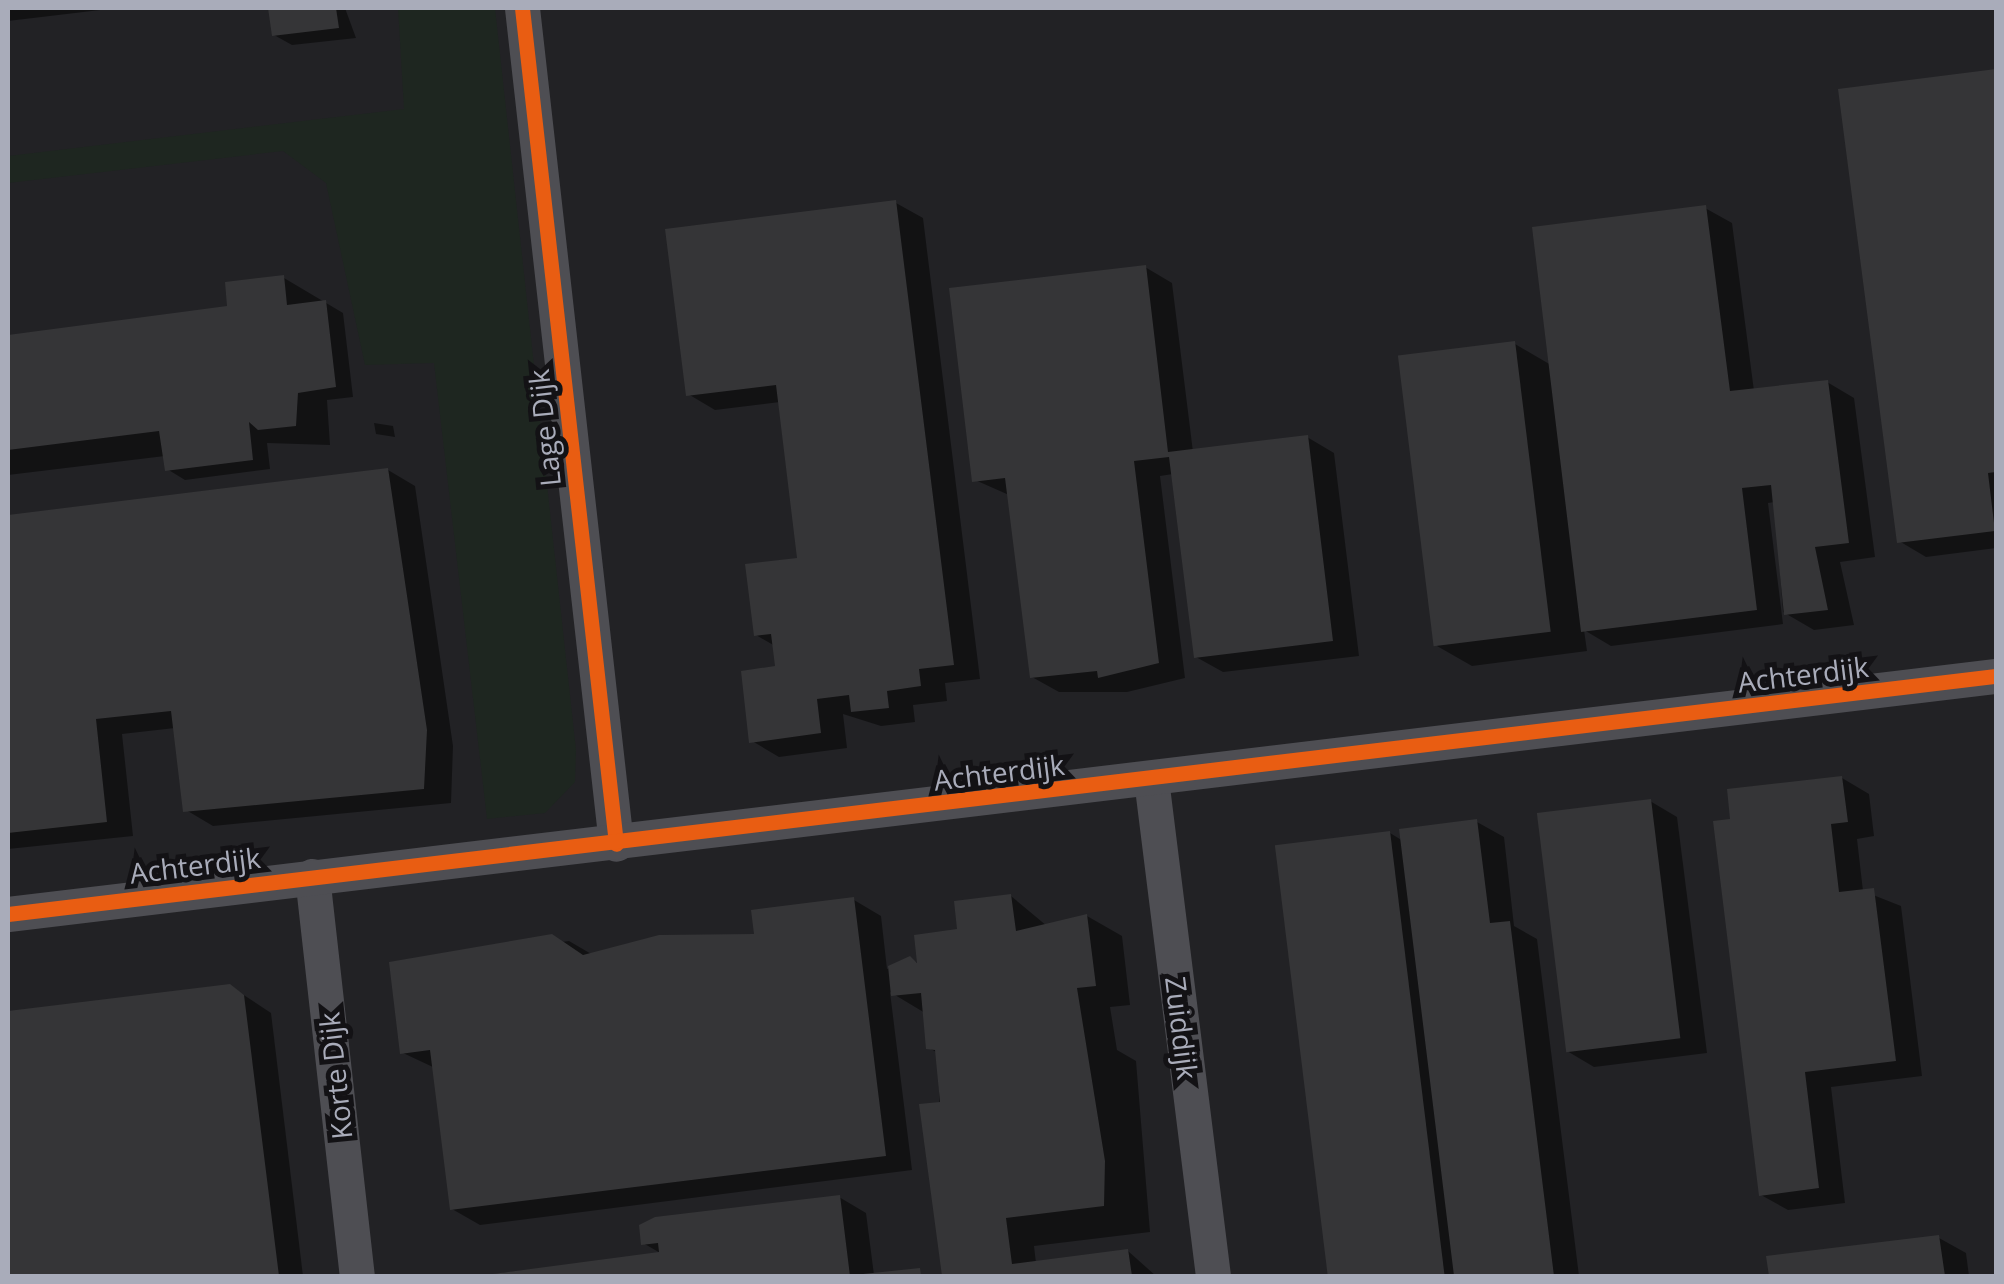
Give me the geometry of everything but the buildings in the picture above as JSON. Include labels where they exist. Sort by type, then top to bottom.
[{"type":"street","name":"Lage Dijk","points":[[522,8],[616,844]]},
{"type":"street","name":"Achterdijk","points":[[8,914],[1996,676]]},
{"type":"street","name":"Zuiddijk","points":[[1150,779],[1213,1276]]},
{"type":"street","name":"Korte Dijk","points":[[312,876],[357,1276]]},
{"type":"shaded area","points":[[8,8],[1996,8],[1996,1276],[8,1276]]},
{"type":"shaded area","points":[[398,8],[495,8],[576,750],[575,782],[545,813],[487,819],[434,363],[365,365],[326,183],[283,151],[8,183],[8,156],[404,109]]},
{"type":"cycle path","points":[[522,8],[616,844]]},
{"type":"cycle path","points":[[8,914],[1996,676]]}]
